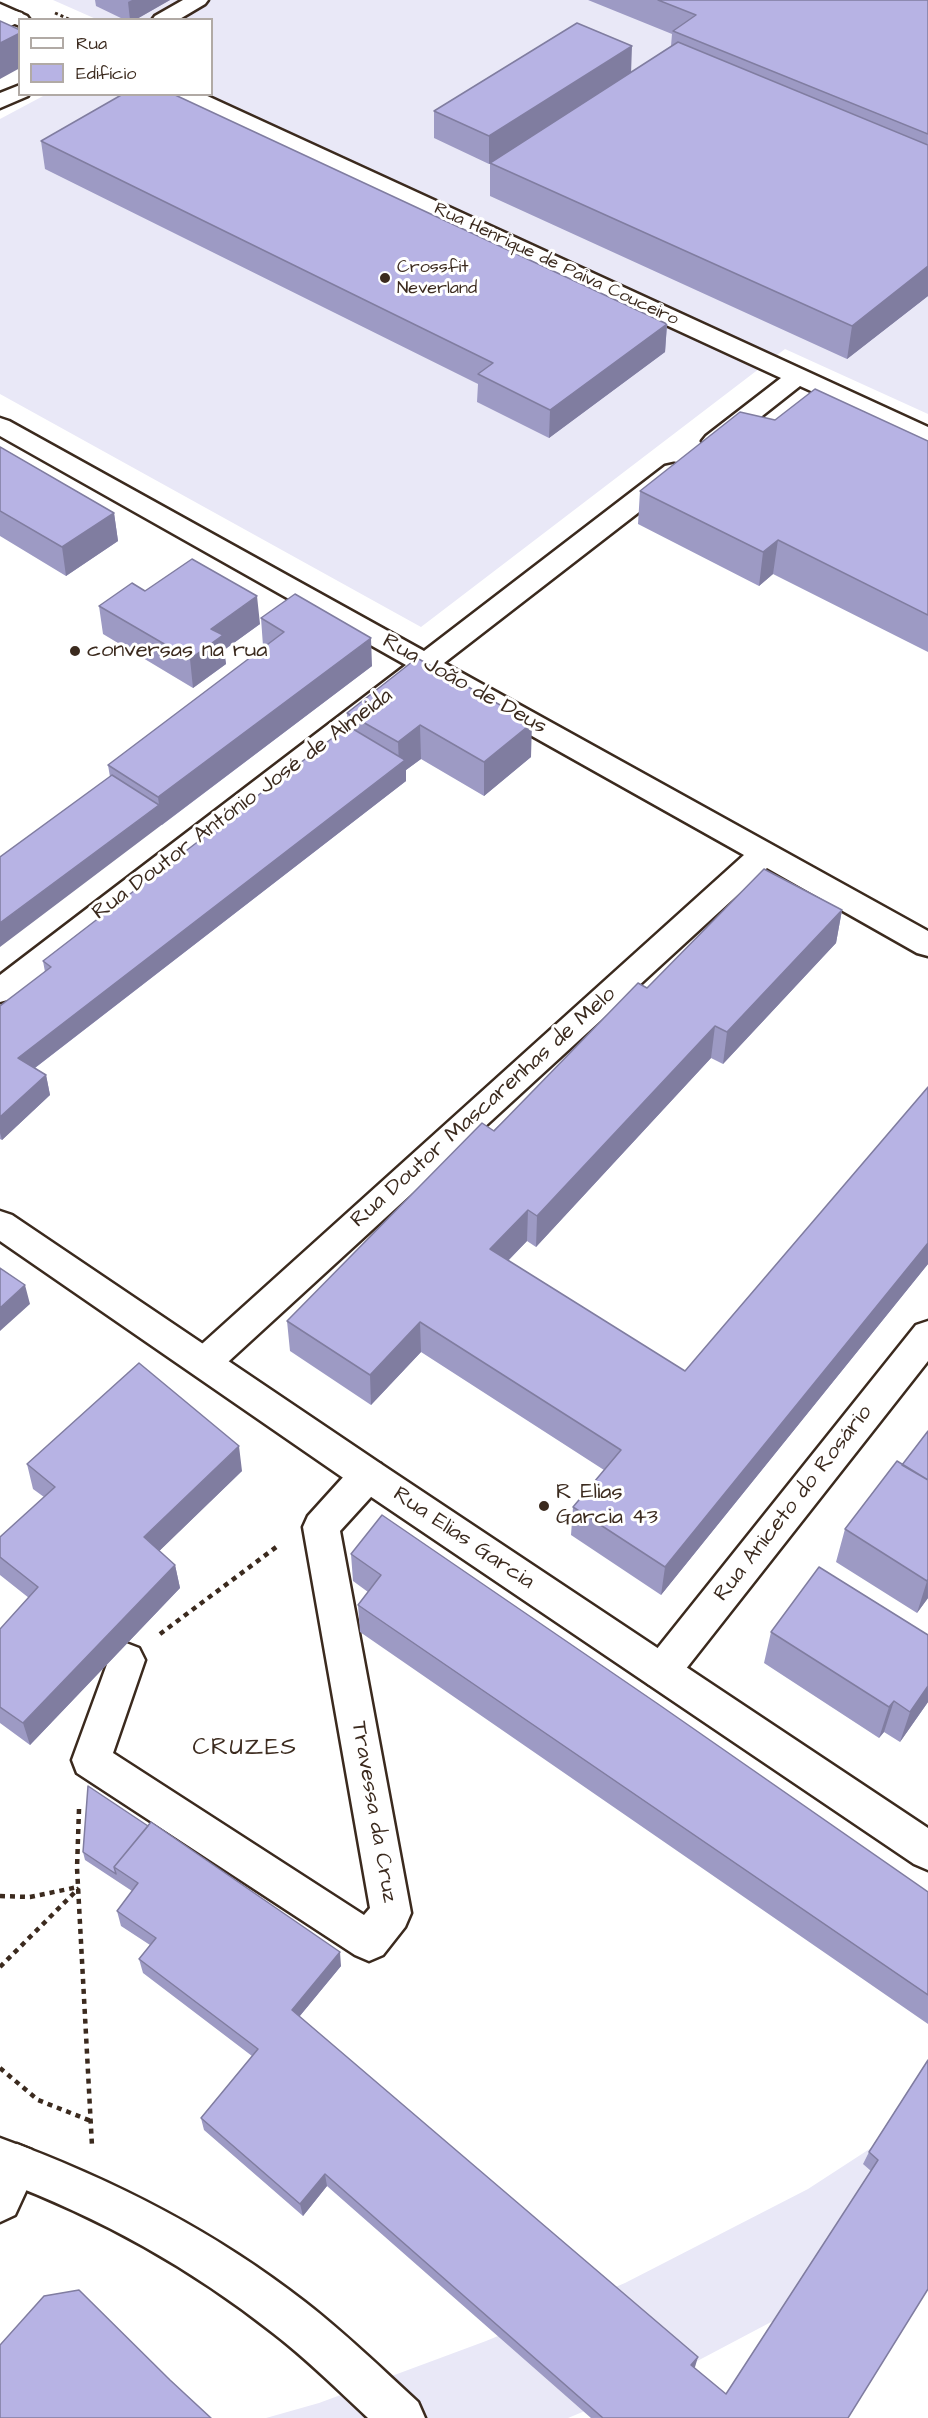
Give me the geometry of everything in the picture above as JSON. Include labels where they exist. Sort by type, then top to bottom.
[{"type":"street","points":[[166,18],[198,0]]},
{"type":"street","points":[[0,102],[18,92]]},
{"type":"street","name":"Rua Henrique de Paiva Couceiro","points":[[188,96],[928,436]]},
{"type":"street","name":"Rua Doutor António José de Almeida","points":[[0,991],[798,376]]},
{"type":"street","name":"Rua João de Deus","points":[[0,426],[428,663],[928,945]]},
{"type":"street","name":"Rua Doutor Mascarenhas de Melo","points":[[205,1362],[764,854]]},
{"type":"street","name":"Rua Elias Garcia","points":[[0,1224],[368,1475],[928,1851]]},
{"type":"street","name":"Rua Aniceto do Rosário","points":[[661,1672],[928,1335]]},
{"type":"street","points":[[321,1527],[368,1475]]},
{"type":"street","name":"Travessa da Cruz","points":[[91,1760],[369,1941],[391,1913],[321,1527]]},
{"type":"street","points":[[91,1760],[126,1660]]},
{"type":"street","points":[[6,2174],[92,2197],[189,2247],[281,2312],[402,2418]]},
{"type":"path","points":[[126,1660],[299,1530],[321,1527]]},
{"type":"path","points":[[91,1760],[77,1817],[77,1868],[81,1968],[92,2121],[92,2197]]},
{"type":"path","points":[[0,1896],[16,1899],[38,1898],[79,1887]]},
{"type":"path","points":[[0,1967],[79,1887]]},
{"type":"path","points":[[0,2068],[38,2100],[92,2121]]},
{"type":"shaded area","points":[[53,0],[928,0],[928,414],[785,349],[421,627],[0,394],[0,119],[43,96],[213,96],[213,18],[94,18]]},
{"type":"shaded area","points":[[928,2111],[860,2275],[667,2377],[568,2418],[266,2418],[319,2403],[486,2341],[625,2283],[808,2189]]},
{"type":"building","points":[[658,0],[928,0],[928,134],[673,31],[696,15]]},
{"type":"building","points":[[0,21],[18,29],[18,34],[0,43]]},
{"type":"building","points":[[577,23],[632,46],[489,136],[434,111]]},
{"type":"building","points":[[678,42],[928,145],[928,266],[852,326],[490,163]]},
{"type":"building","points":[[120,96],[177,96],[667,324],[550,410],[478,374],[493,363],[41,141]]},
{"type":"building","points":[[815,389],[928,441],[928,615],[778,540],[763,552],[640,491],[740,412],[775,420]]},
{"type":"building","points":[[0,447],[114,513],[62,547],[0,511]]},
{"type":"building","points":[[192,559],[257,596],[211,629],[223,635],[190,659],[99,606],[132,583],[145,591]]},
{"type":"building","points":[[295,594],[371,638],[158,797],[108,765],[284,632],[261,618]]},
{"type":"building","points":[[417,658],[532,723],[484,762],[420,725],[398,742],[347,713]]},
{"type":"building","points":[[348,726],[405,760],[18,1058],[46,1075],[0,1117],[0,1006],[51,967],[43,961]]},
{"type":"building","points":[[112,775],[159,805],[0,923],[0,857]]},
{"type":"building","points":[[764,869],[842,910],[727,1032],[715,1026],[537,1216],[528,1210],[490,1249],[685,1371],[928,1087],[928,1243],[665,1567],[573,1507],[621,1450],[420,1322],[370,1375],[287,1321],[482,1123],[494,1131],[638,983],[647,988]]},
{"type":"building","points":[[0,1268],[25,1285],[0,1308]]},
{"type":"building","points":[[139,1363],[239,1446],[144,1537],[175,1565],[23,1723],[0,1707],[0,1629],[38,1587],[0,1557],[0,1537],[55,1487],[27,1464]]},
{"type":"building","points":[[928,1431],[928,1480],[902,1465]]},
{"type":"building","points":[[897,1461],[928,1480],[927,1581],[845,1529]]},
{"type":"building","points":[[382,1515],[928,1892],[928,1995],[358,1605],[381,1575],[351,1554]]},
{"type":"building","points":[[819,1567],[928,1635],[928,1686],[910,1712],[894,1701],[889,1707],[771,1632]]},
{"type":"building","points":[[88,1786],[148,1826],[114,1867],[116,1874],[83,1852]]},
{"type":"building","points":[[151,1822],[340,1952],[292,2010],[698,2357],[691,2365],[726,2394],[878,2160],[869,2152],[928,2060],[928,2289],[848,2418],[603,2418],[325,2174],[300,2204],[201,2118],[258,2049],[139,1959],[156,1938],[117,1911],[138,1883],[114,1867]]},
{"type":"building","points":[[79,2290],[211,2418],[0,2418],[0,2345],[44,2296]]},
{"type":"place","name":"Crossfit Neverland","points":[[385,278]]},
{"type":"place","name":"conversas na rua","points":[[75,651]]},
{"type":"place","name":"R Elias Garcia 43","points":[[544,1506]]},
{"type":"district","name":"CRUZES","points":[[245,1749]]}]
